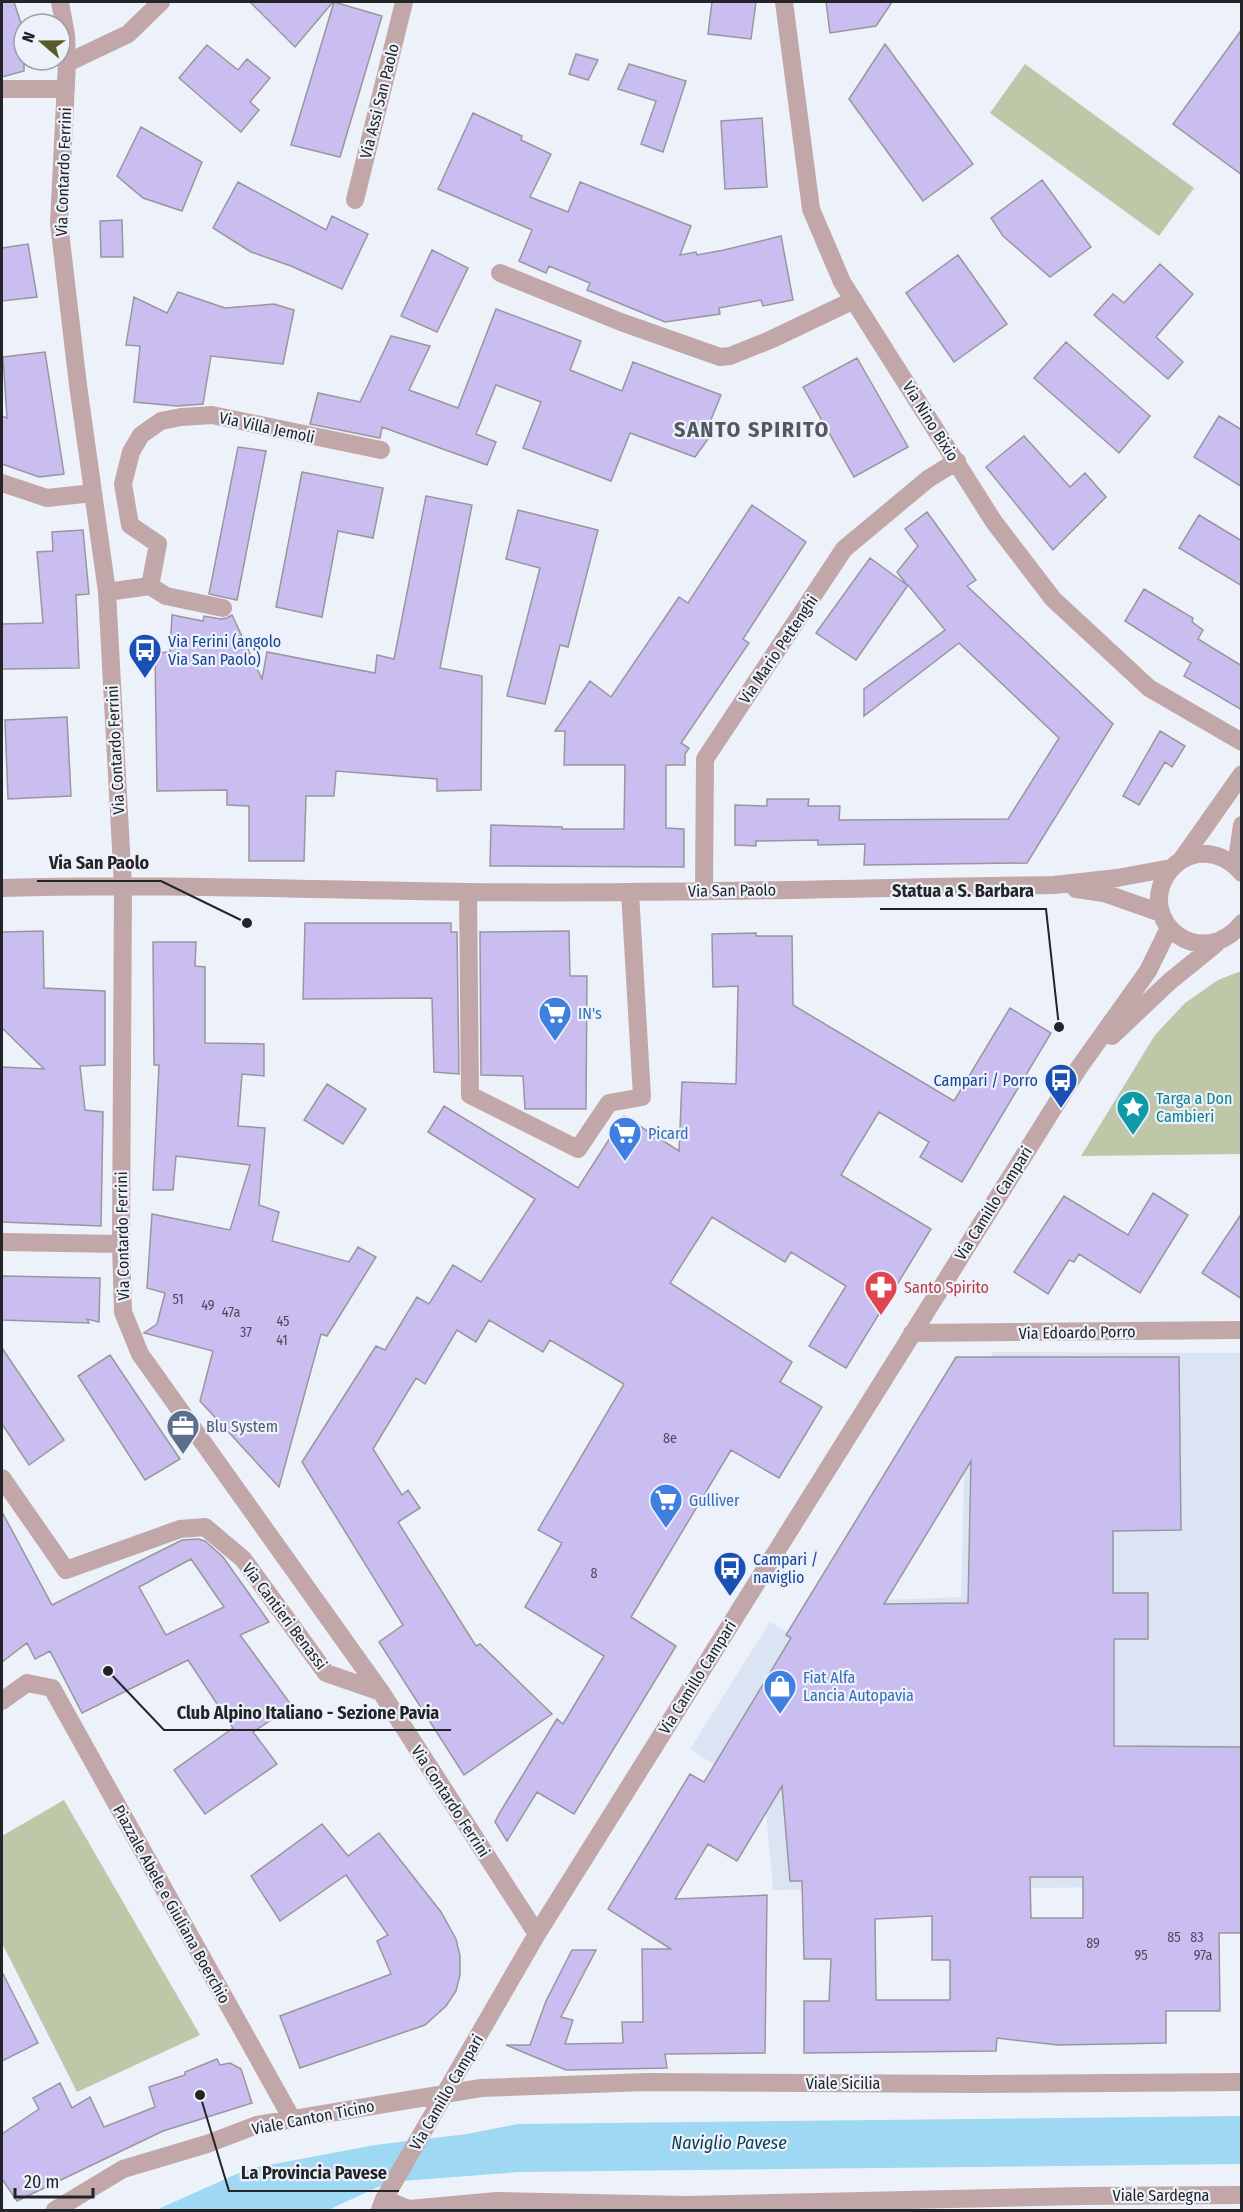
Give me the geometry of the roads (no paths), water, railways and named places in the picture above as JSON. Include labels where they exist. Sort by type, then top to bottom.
[{"type":"street","points":[[72,61],[128,34],[161,2]]},
{"type":"street","name":"Via Assi San Paolo","points":[[355,200],[404,2]]},
{"type":"street","name":"Via Nino Bixio","points":[[784,2],[811,209],[842,282],[994,522],[1053,599],[1149,688],[1242,741]]},
{"type":"street","name":"Via Contardo Ferrini","points":[[67,72],[59,223],[106,592],[123,886],[121,1244],[123,1312],[140,1354],[381,1692],[537,1934]]},
{"type":"street","points":[[2,89],[66,89]]},
{"type":"street","points":[[500,273],[621,322],[720,357],[730,357],[854,300]]},
{"type":"street","name":"Via Villa Jemoli","points":[[150,586],[158,544],[130,525],[123,484],[131,452],[141,435],[161,421],[212,415],[381,450]]},
{"type":"street","name":"Via Mario Pettenghi","points":[[704,890],[705,759],[844,549],[928,479],[957,462]]},
{"type":"street","points":[[2,483],[47,498],[93,493]]},
{"type":"street","points":[[106,592],[150,586],[165,596],[222,608]]},
{"type":"street","points":[[1165,920],[1159,895],[1163,880],[1242,774]]},
{"type":"street","points":[[1239,870],[1242,825]]},
{"type":"street","name":"Via San Paolo","points":[[2,888],[123,886],[468,892],[630,892],[1054,885],[1117,878],[1176,864],[1196,854],[1210,854],[1224,858],[1239,870]]},
{"type":"street","name":"Via San Paolo","points":[[1054,885],[1104,893],[1165,920],[1183,939],[1200,944],[1217,943]]},
{"type":"street","points":[[468,892],[470,1095],[578,1149],[609,1103],[642,1097],[630,892]]},
{"type":"street","name":"Via Camillo Campari","points":[[382,2205],[537,1934],[1078,1069],[1148,971],[1165,920]]},
{"type":"street","name":"Via Camillo Campari","points":[[1078,1069],[1169,982],[1217,943],[1233,934],[1242,923]]},
{"type":"street","points":[[2,1242],[121,1244]]},
{"type":"street","name":"Via Edoardo Porro","points":[[912,1333],[1242,1330]]},
{"type":"street","name":"Via Cantieri Benassi","points":[[2,1478],[66,1570],[180,1529],[205,1527],[243,1559],[327,1673],[381,1692]]},
{"type":"street","name":"Piazzale Abele e Giuliana Boerchio","points":[[2,1701],[27,1683],[52,1688],[292,2119]]},
{"type":"street","name":"Viale Sicilia","points":[[445,2094],[481,2088],[647,2082],[976,2084],[1242,2082]]},
{"type":"street","name":"Viale Canton Ticino","points":[[55,2211],[123,2169],[207,2144],[257,2125],[445,2094]]},
{"type":"street","name":"Viale Sardegna","points":[[382,2205],[409,2209],[497,2201],[687,2205],[1084,2203],[1242,2195]]},
{"type":"street","points":[[368,2211],[382,2205]]},
{"type":"water","name":"Naviglio Pavese","points":[[1241,2116],[1241,2164],[519,2172],[389,2182],[328,2210],[156,2210],[248,2169],[375,2145],[467,2134],[518,2124]]},
{"type":"place","name":"Via Ferini (angolo Via San Paolo)","points":[[145,679]]},
{"type":"place","name":"Via San Paolo","points":[[247,923]]},
{"type":"place","name":"Statua a S. Barbara","points":[[1059,1027]]},
{"type":"place","name":"IN's","points":[[555,1042]]},
{"type":"place","name":"Campari / Porro","points":[[1061,1109]]},
{"type":"place","name":"Targa a Don Cambieri","points":[[1133,1136]]},
{"type":"place","name":"Picard","points":[[625,1162]]},
{"type":"place","name":"Santo Spirito","points":[[881,1316]]},
{"type":"place","name":"Blu System","points":[[183,1455]]},
{"type":"place","name":"Gulliver","points":[[666,1529]]},
{"type":"place","name":"Campari / naviglio","points":[[730,1597]]},
{"type":"place","name":"Club Alpino Italiano - Sezione Pavia","points":[[108,1671]]},
{"type":"place","name":"Fiat Alfa Lancia Autopavia","points":[[780,1715]]},
{"type":"place","name":"La Provincia Pavese","points":[[200,2095]]},
{"type":"district","name":"SANTO SPIRITO","points":[[752,429]]}]
